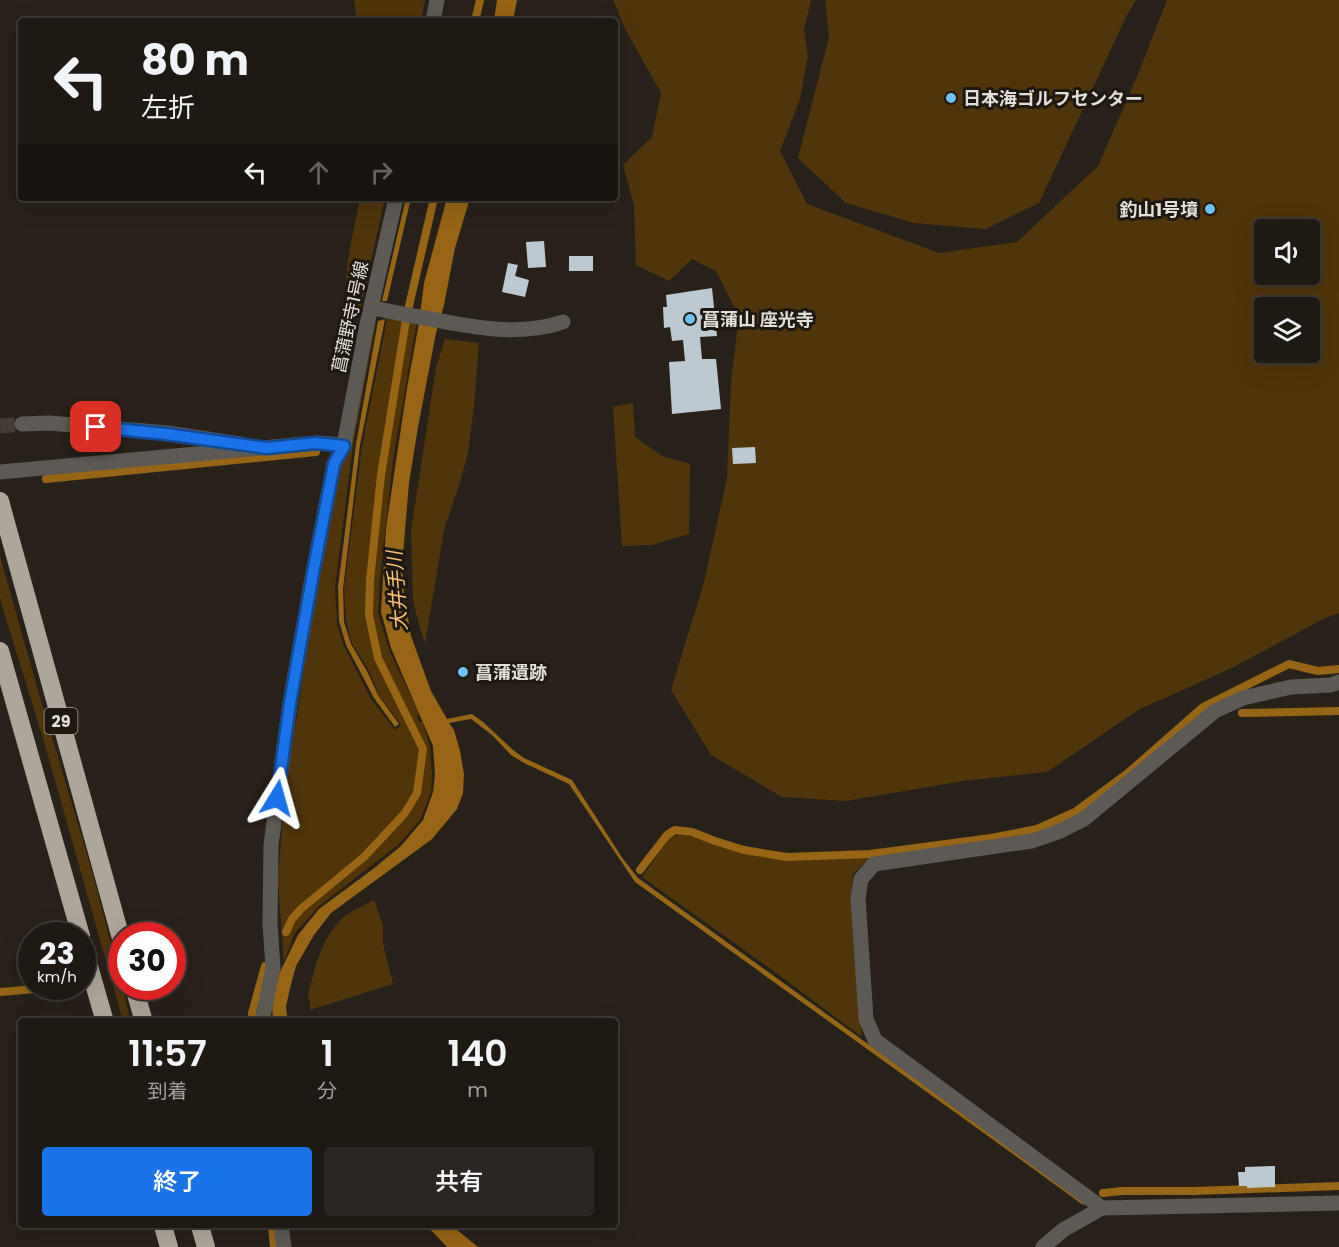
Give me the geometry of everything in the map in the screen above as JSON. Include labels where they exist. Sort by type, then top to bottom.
[{"type":"highway","name":"29","points":[[0,501],[116,922]]},
{"type":"highway","name":"29","points":[[0,651],[77,922]]},
{"type":"highway","points":[[96,991],[104,1018]]},
{"type":"highway","points":[[138,1000],[143,1018]]},
{"type":"highway","points":[[164,1228],[169,1247]]},
{"type":"highway","points":[[201,1228],[206,1247]]},
{"type":"street","points":[[434,18],[437,0]]},
{"type":"street","name":"菖蒲野寺1号線","points":[[263,1018],[273,968],[270,924],[271,845],[290,703],[334,464],[344,446],[371,307],[395,201]]},
{"type":"street","points":[[371,307],[459,325],[505,330],[529,330],[563,322]]},
{"type":"street","points":[[22,424],[49,423],[166,434],[267,448]]},
{"type":"street","points":[[0,472],[316,443],[344,446]]},
{"type":"street","points":[[1102,1208],[875,1040],[866,1019],[858,898],[861,879],[874,864],[1032,841],[1058,832],[1084,819],[1215,711],[1243,698],[1291,687],[1331,685],[1339,682]]},
{"type":"street","points":[[1043,1247],[1064,1230],[1102,1208],[1339,1203]]},
{"type":"street","points":[[281,1228],[284,1247]]},
{"type":"shaded area","points":[[354,0],[425,0],[422,18],[357,18]]},
{"type":"shaded area","points":[[613,0],[811,0],[804,30],[808,56],[800,99],[780,151],[807,204],[939,253],[1017,242],[1098,166],[1137,77],[1167,0],[1339,0],[1339,613],[1323,619],[1232,668],[1140,709],[1047,772],[963,781],[846,801],[782,797],[711,755],[671,690],[704,582],[727,478],[731,382],[739,317],[716,271],[692,259],[669,281],[636,265],[634,205],[623,165],[652,137],[661,93],[625,29]]},
{"type":"shaded area","name":"日本海ゴルフセンター","points":[[825,0],[1136,0],[1039,203],[985,229],[914,223],[846,203],[798,158],[829,37]]},
{"type":"shaded area","points":[[359,201],[384,201],[361,307],[351,322],[347,322],[345,291]]},
{"type":"shaded area","points":[[387,319],[417,321],[393,460],[378,613],[389,650],[419,713],[417,715],[419,722],[422,721],[430,746],[431,792],[420,820],[399,844],[318,907],[295,933],[284,961],[278,882],[286,784],[331,516],[376,322],[353,445],[335,587],[337,624],[344,646],[371,699],[395,730],[401,725],[379,695],[369,671],[352,643],[346,621],[344,589],[362,446]]},
{"type":"shaded area","points":[[445,339],[479,343],[468,453],[444,530],[425,643],[413,600],[411,531],[436,368]]},
{"type":"shaded area","points":[[633,403],[635,437],[662,456],[690,464],[689,534],[652,545],[622,546],[613,407]]},
{"type":"shaded area","points":[[0,556],[92,871],[108,933],[108,968],[45,745],[0,597]]},
{"type":"shaded area","points":[[679,835],[695,837],[741,853],[787,861],[871,857],[853,874],[851,899],[862,1037],[642,877],[670,837]]},
{"type":"shaded area","points":[[374,900],[383,926],[383,944],[393,984],[310,1010],[308,996],[313,974],[330,933],[345,916]]},
{"type":"shaded area","points":[[117,1000],[126,1000],[130,1018],[122,1018]]},
{"type":"water","points":[[497,0],[517,0],[514,18],[494,18]]},
{"type":"water","points":[[405,201],[410,201],[387,301],[382,301]]},
{"type":"water","name":"大井手川","points":[[446,201],[469,201],[455,248],[418,427],[409,483],[402,566],[411,636],[431,691],[447,719],[472,714],[524,758],[572,780],[623,859],[638,878],[1008,1145],[1085,1202],[1083,1205],[635,882],[569,784],[511,755],[492,735],[471,719],[449,723],[454,730],[464,774],[463,793],[457,809],[432,839],[331,913],[314,935],[296,966],[286,1007],[288,1018],[273,1018],[272,1004],[280,972],[298,935],[319,909],[401,846],[423,820],[433,792],[435,775],[433,746],[391,648],[381,612],[386,528],[424,283]]},
{"type":"water","points":[[385,319],[360,445],[343,589],[344,622],[351,644],[378,695],[399,724],[395,727],[374,698],[346,645],[339,621],[338,587],[356,444],[378,321]]},
{"type":"water","points":[[429,1228],[454,1228],[478,1247],[447,1247]]},
{"type":"building","points":[[544,241],[546,267],[528,268],[526,242]]},
{"type":"building","points":[[569,256],[593,256],[593,271],[569,271]]},
{"type":"building","points":[[508,263],[518,265],[515,276],[529,280],[525,297],[502,292]]},
{"type":"building","points":[[712,288],[717,336],[700,337],[702,359],[716,359],[721,409],[672,414],[669,362],[685,361],[683,340],[672,341],[670,327],[664,328],[663,307],[667,307],[666,295]]},
{"type":"building","points":[[755,447],[756,463],[733,464],[732,448]]},
{"type":"building","points":[[1275,1166],[1275,1187],[1239,1186],[1238,1172],[1245,1172],[1245,1167]]},
{"type":"waterway","points":[[476,18],[480,0]]},
{"type":"waterway","points":[[409,306],[433,201]]},
{"type":"waterway","name":"大井手川","points":[[286,932],[292,919],[302,908],[364,857],[405,813],[417,793],[423,749],[378,658],[369,615],[370,580],[381,475],[406,320]]},
{"type":"waterway","points":[[46,479],[316,452]]},
{"type":"waterway","points":[[640,870],[667,835],[675,830],[692,832],[744,850],[787,857],[870,854],[991,838],[1037,829],[1075,812],[1128,773],[1203,707],[1289,664],[1318,671],[1339,669]]},
{"type":"waterway","points":[[1242,713],[1339,711]]},
{"type":"waterway","points":[[252,1018],[265,966]]},
{"type":"waterway","points":[[0,992],[18,990]]},
{"type":"waterway","points":[[1103,1193],[1339,1186]]},
{"type":"waterway","points":[[272,1228],[274,1247]]},
{"type":"tunnel","points":[[0,426],[22,424]]},
{"type":"place","name":"日本海ゴルフセンター","points":[[951,98]]},
{"type":"place","name":"釣山1号墳","points":[[1210,209]]},
{"type":"place","name":"菖蒲山 座光寺","points":[[690,319]]},
{"type":"place","name":"菖蒲遺跡","points":[[463,672]]},
{"type":"route","points":[[96,427],[267,448],[316,443],[344,446],[334,464],[313,573],[290,703],[277,798]]}]
